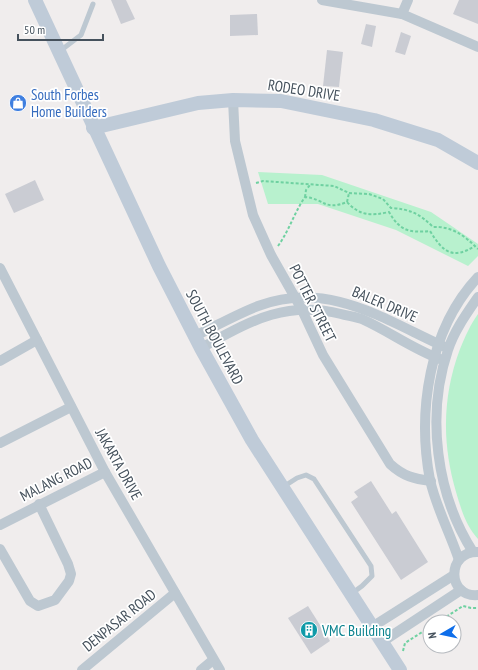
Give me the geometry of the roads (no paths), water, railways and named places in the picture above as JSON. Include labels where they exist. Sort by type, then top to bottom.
[{"type":"main road","name":"SOUTH BOULEVARD","points":[[35,0],[60,52],[93,128],[159,266],[198,342],[252,440],[400,670]]},
{"type":"main road","name":"RODEO DRIVE","points":[[93,128],[198,103],[233,100],[281,101],[374,120],[438,140],[478,163]]},
{"type":"street","points":[[322,0],[402,14],[477,43]]},
{"type":"street","points":[[402,14],[408,0]]},
{"type":"street","name":"POTTER STREET","points":[[233,100],[235,141],[246,187],[253,215],[271,255],[301,308],[323,355],[390,464],[400,473],[414,479],[431,481]]},
{"type":"street","name":"JAKARTA DRIVE","points":[[1,273],[105,472],[220,670]]},
{"type":"street","points":[[478,277],[458,305],[444,346],[445,361],[437,400],[437,441],[443,477],[452,509],[463,537],[475,552],[459,560],[456,564],[454,574],[457,586],[461,590],[467,594],[478,595]]},
{"type":"street","points":[[459,560],[431,481],[425,435],[426,399],[435,357],[478,296]]},
{"type":"street","name":"BALER DRIVE","points":[[198,342],[258,306],[280,300],[327,298],[366,309],[444,346]]},
{"type":"street","name":"BALER DRIVE","points":[[198,342],[264,316],[285,310],[301,308],[327,310],[363,319],[445,361]]},
{"type":"street","points":[[0,361],[37,340]]},
{"type":"street","points":[[0,444],[71,407]]},
{"type":"street","name":"MALANG ROAD","points":[[0,525],[105,472]]},
{"type":"street","points":[[0,549],[30,601],[38,606],[55,600],[69,581],[71,574],[68,564],[39,504]]},
{"type":"street","points":[[372,627],[454,574]]},
{"type":"street","points":[[382,642],[461,590]]},
{"type":"street","name":"DENPASAR ROAD","points":[[82,670],[175,593]]},
{"type":"street","points":[[202,670],[213,660]]},
{"type":"lane","points":[[60,52],[82,34],[93,4]]},
{"type":"lane","points":[[283,487],[297,478],[306,475],[314,480],[371,566],[372,576],[351,594]]},
{"type":"place","name":"South Forbes Home Builders","points":[[18,103]]},
{"type":"place","name":"VMC Building","points":[[309,630]]}]
